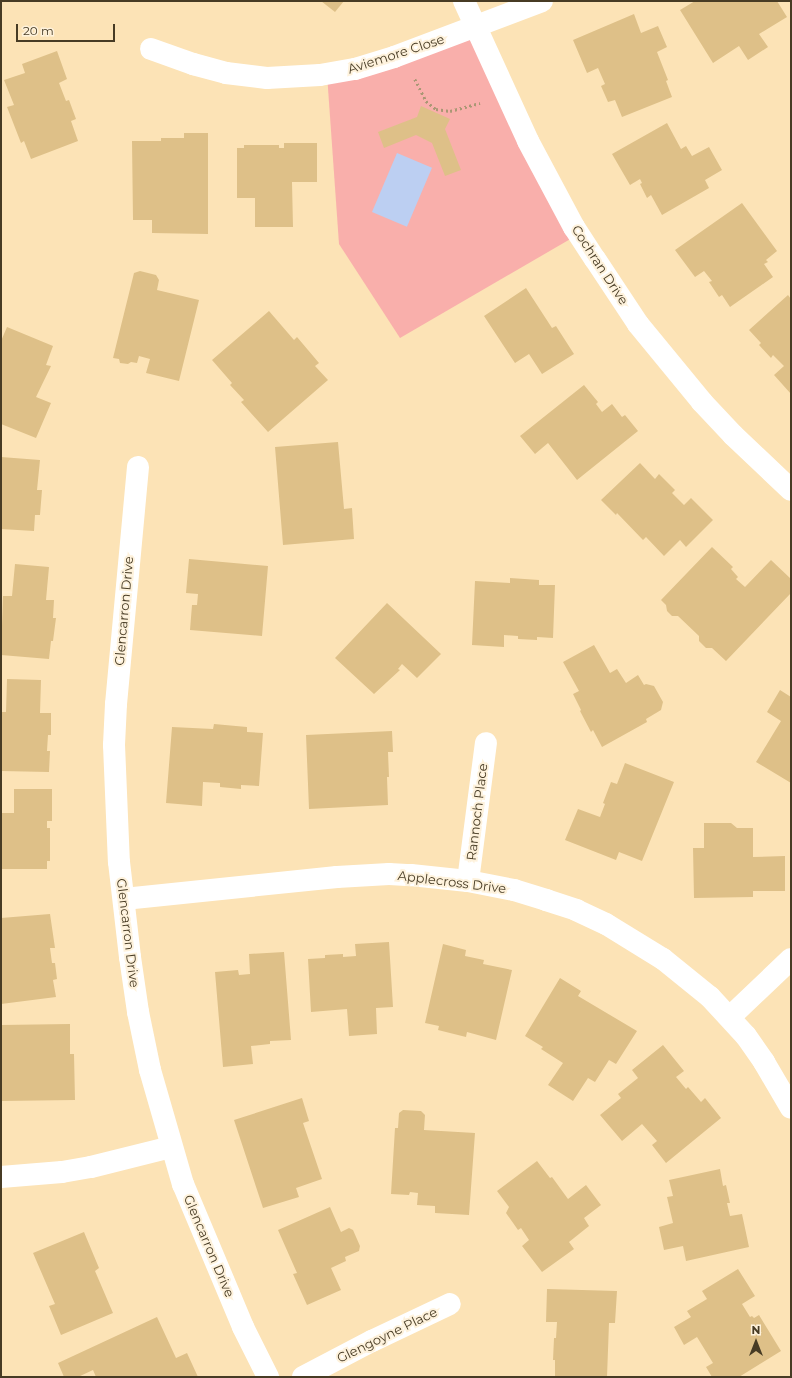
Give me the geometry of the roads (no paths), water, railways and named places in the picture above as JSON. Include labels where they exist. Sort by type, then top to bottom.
[{"type":"street","name":"Cochran Drive","points":[[464,1],[531,147],[574,227],[638,324],[677,372],[733,435],[791,490]]},
{"type":"street","name":"Aviemore Close","points":[[151,48],[217,72],[267,78],[300,77],[338,72],[374,64],[542,1]]},
{"type":"street","name":"Glencarron Drive","points":[[138,467],[116,704],[115,783],[119,862],[138,1012],[150,1070],[171,1147],[183,1184],[224,1283],[268,1377]]},
{"type":"street","name":"Rannoch Place","points":[[468,881],[486,743]]},
{"type":"street","name":"Applecross Drive","points":[[124,899],[363,875],[411,875],[468,881],[526,894],[576,910],[606,924],[652,952],[688,978],[710,997],[746,1036],[764,1062],[791,1108]]},
{"type":"street","points":[[730,1017],[791,959]]},
{"type":"street","points":[[1,1177],[62,1172],[90,1167],[171,1147]]},
{"type":"street","name":"Glengoyne Place","points":[[303,1377],[372,1341],[450,1304]]},
{"type":"water","points":[[397,153],[432,168],[407,227],[372,212]]}]
